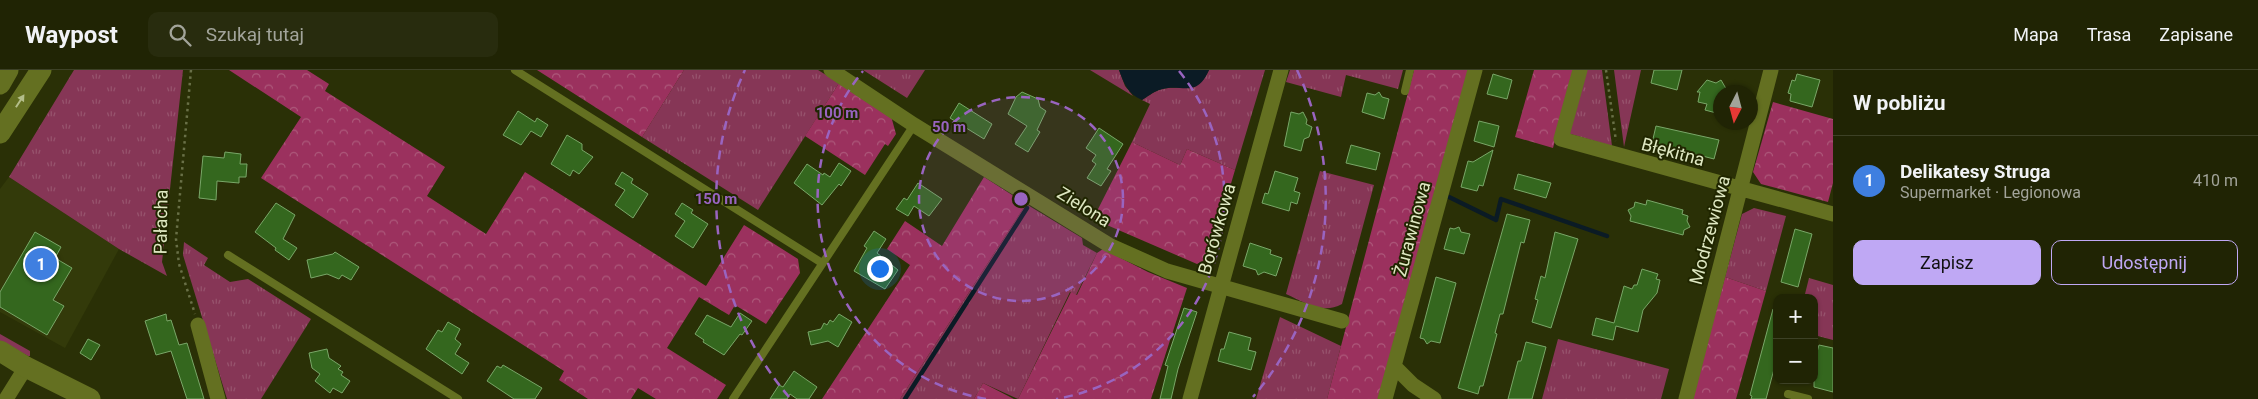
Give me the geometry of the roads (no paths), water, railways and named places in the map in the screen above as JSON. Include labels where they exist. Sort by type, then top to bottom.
[{"type":"main road","points":[[0,84],[8,70]]},
{"type":"main road","points":[[0,133],[40,70]]},
{"type":"main road","points":[[0,351],[26,367],[90,399]]},
{"type":"street","name":"Zielona","points":[[830,70],[914,125],[1109,245],[1167,271],[1342,321]]},
{"type":"street","name":"Borówkowa","points":[[1190,399],[1281,70]]},
{"type":"street","name":"Żurawinowa","points":[[1385,399],[1476,70]]},
{"type":"street","name":"Błękitna","points":[[1580,70],[1561,139],[1619,157],[1833,214]]},
{"type":"street","name":"Modrzewiowa","points":[[1686,399],[1771,70]]},
{"type":"street","points":[[198,324],[218,399]]},
{"type":"street","points":[[1394,366],[1413,385],[1434,399]]},
{"type":"street","points":[[6,399],[26,367]]},
{"type":"lane","points":[[515,70],[822,263]]},
{"type":"lane","points":[[1405,90],[1410,70]]},
{"type":"lane","points":[[733,399],[914,125]]},
{"type":"lane","points":[[228,255],[458,399]]},
{"type":"lane","points":[[1788,394],[1808,399]]},
{"type":"water","points":[[1119,70],[1209,70],[1199,85],[1159,90],[1142,100],[1133,95],[1127,88]]},
{"type":"waterway","points":[[1449,197],[1496,220],[1501,199],[1607,236]]},
{"type":"waterway","points":[[905,399],[1027,208]]},
{"type":"place","name":"Delikatesy Struga","points":[[41,264]]}]
